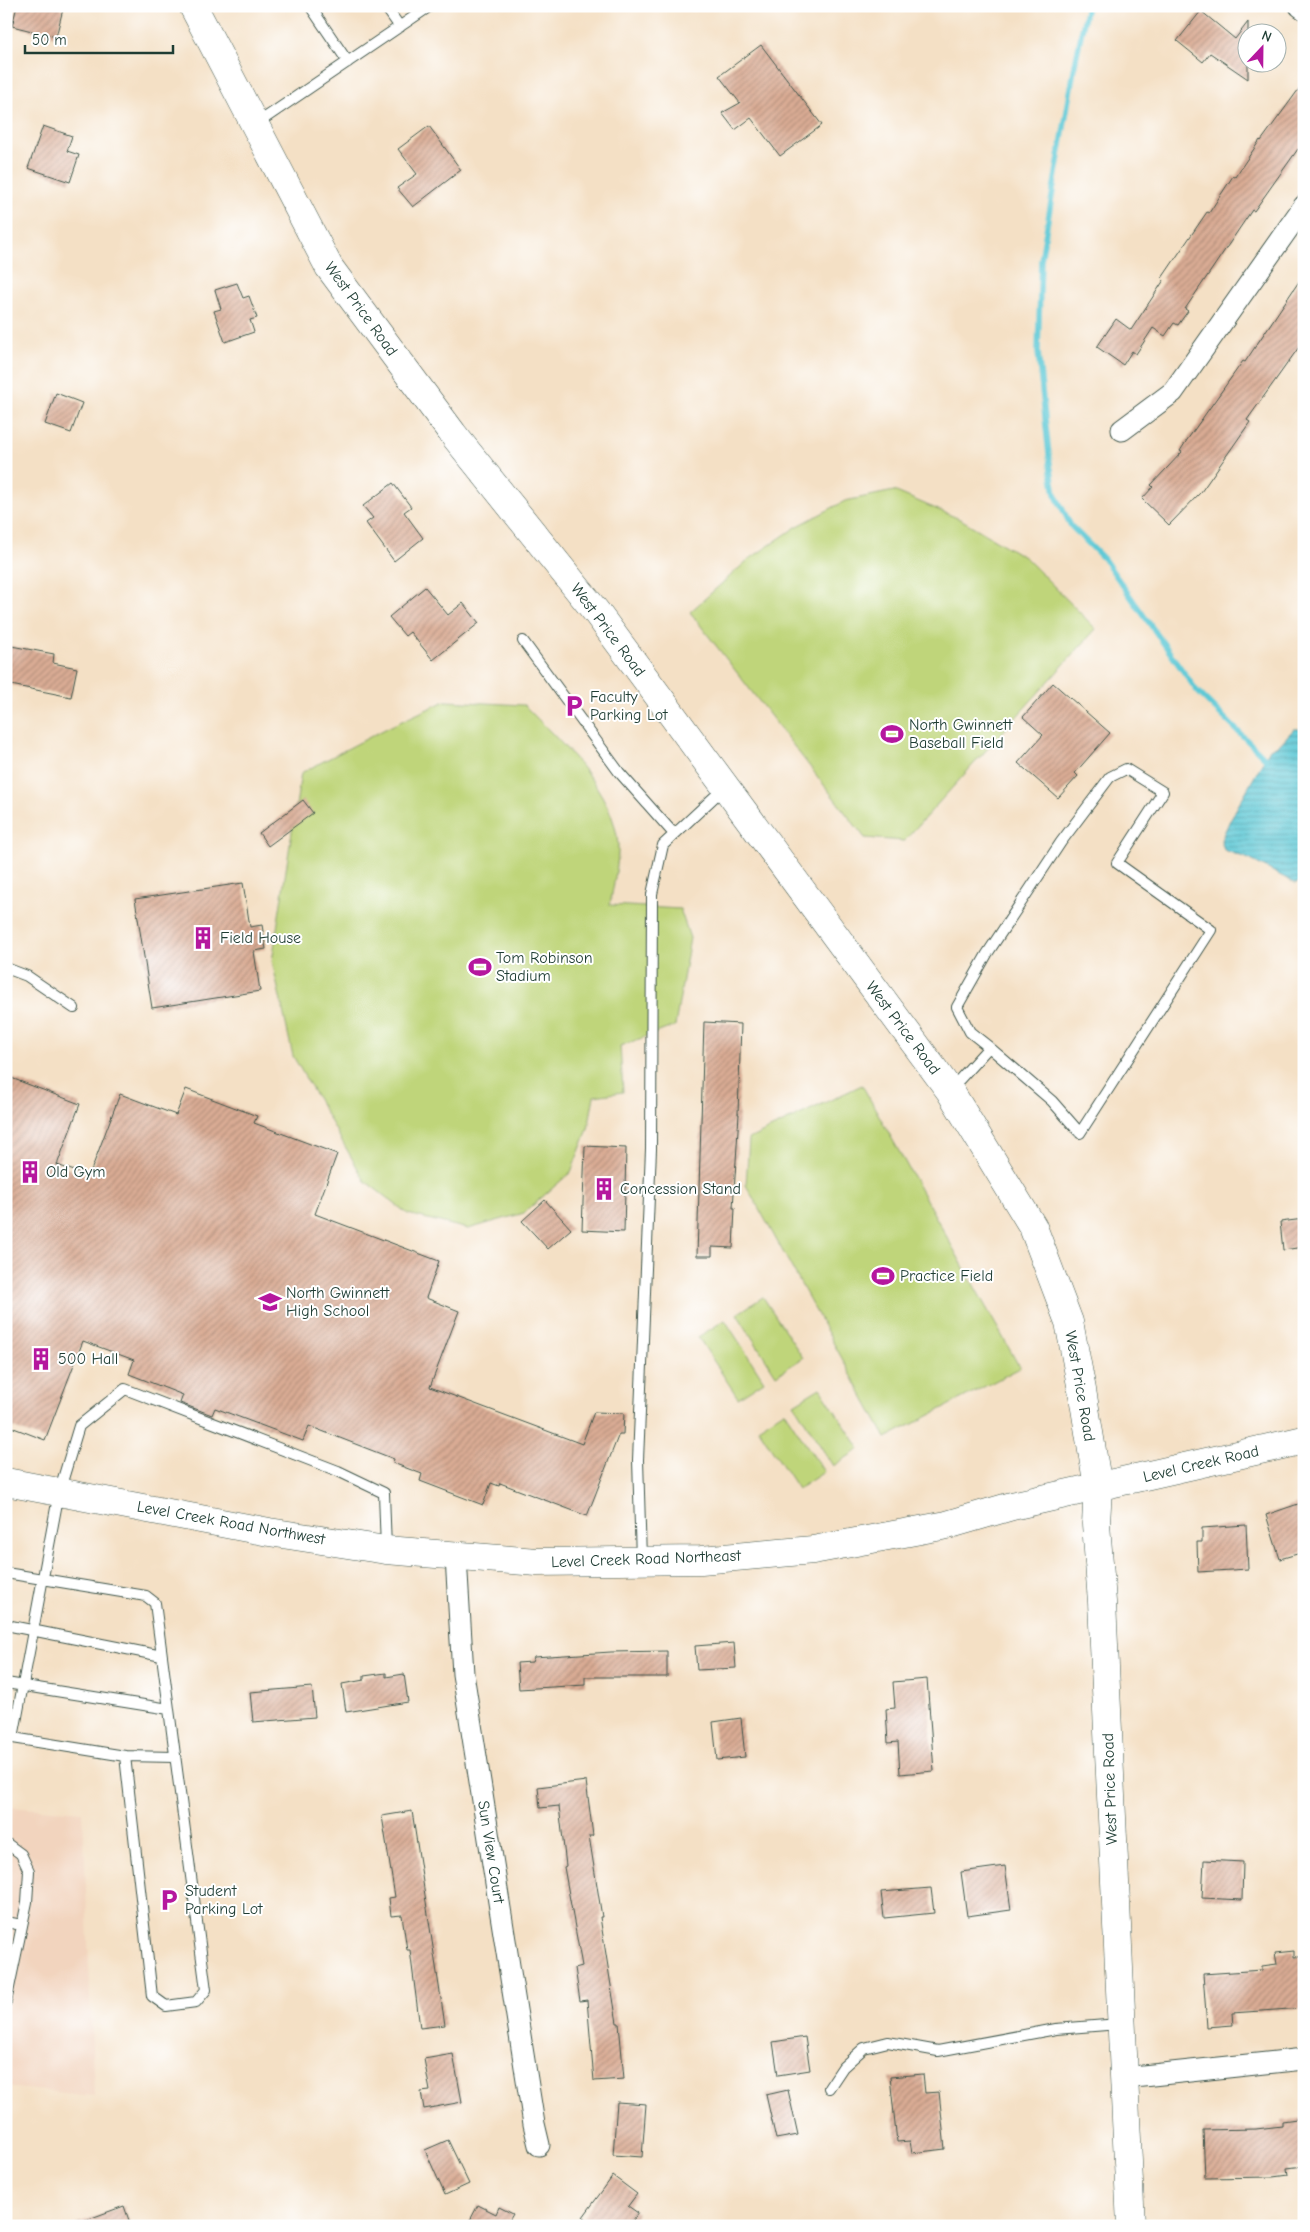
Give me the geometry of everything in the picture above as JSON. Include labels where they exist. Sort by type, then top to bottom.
[{"type":"street","name":"West Price Road","points":[[193,6],[329,267],[453,434],[597,613],[950,1091],[1033,1227],[1069,1322],[1098,1487],[1096,1524],[1102,1602],[1120,2024],[1131,2226]]},
{"type":"street","points":[[1300,6],[1304,9]]},
{"type":"street","points":[[1122,430],[1173,392],[1304,206]]},
{"type":"street","name":"Level Creek Road","points":[[1098,1487],[1304,1440]]},
{"type":"street","name":"Level Creek Road Northwest","points":[[6,1482],[269,1532],[386,1550],[456,1557]]},
{"type":"street","name":"Level Creek Road Northeast","points":[[456,1557],[537,1562],[701,1560],[813,1550],[948,1525],[1012,1506],[1098,1487]]},
{"type":"street","name":"Sun View Court","points":[[456,1557],[463,1674],[539,2145]]},
{"type":"street","points":[[1124,2078],[1304,2060]]},
{"type":"lane","points":[[310,6],[348,62]]},
{"type":"lane","points":[[385,6],[400,27]]},
{"type":"lane","points":[[254,123],[262,120],[430,6]]},
{"type":"lane","points":[[523,642],[620,772],[674,834]]},
{"type":"lane","points":[[1126,769],[1163,792],[1117,863],[1211,930],[1080,1134],[1052,1101],[989,1047],[970,1032],[957,1007],[987,954],[1062,842],[1110,777],[1126,769]]},
{"type":"lane","points":[[641,1560],[638,1460],[651,1149],[652,894],[663,845],[726,786]]},
{"type":"lane","points":[[6,968],[27,976],[74,1008]]},
{"type":"lane","points":[[950,1091],[989,1047]]},
{"type":"lane","points":[[175,1757],[125,1756],[10,1737],[23,1686],[59,1492],[79,1426],[126,1389],[338,1470],[384,1493],[386,1550]]},
{"type":"lane","points":[[6,1573],[146,1596],[155,1602],[206,1990],[196,2002],[166,2006],[152,1996],[125,1756]]},
{"type":"lane","points":[[6,1625],[162,1656]]},
{"type":"lane","points":[[6,1683],[169,1709]]},
{"type":"lane","points":[[6,1842],[21,1854],[29,1871],[22,1925],[6,2002]]},
{"type":"lane","points":[[6,1922],[22,1925]]},
{"type":"lane","points":[[829,2088],[843,2067],[864,2048],[888,2042],[938,2051],[1056,2029],[1120,2024]]},
{"type":"shaded area","points":[[6,1807],[83,1812],[94,2096],[6,2087]]},
{"type":"green space","name":"North Gwinnett Baseball Field","points":[[894,491],[962,520],[1026,558],[1096,629],[904,841],[865,838],[690,612],[748,560],[796,527],[845,501]]},
{"type":"green space","name":"Tom Robinson Stadium","points":[[445,701],[524,705],[583,768],[607,805],[615,825],[618,845],[617,867],[610,905],[680,909],[690,938],[675,1026],[620,1046],[623,1092],[594,1096],[588,1129],[571,1172],[524,1213],[468,1229],[408,1214],[365,1181],[293,1056],[272,961],[301,773],[389,727]]},
{"type":"green space","name":"Practice Field","points":[[862,1085],[1020,1368],[886,1438],[746,1185],[749,1139]]},
{"type":"green space","points":[[763,1297],[803,1358],[776,1375],[737,1314]]},
{"type":"green space","points":[[725,1320],[764,1381],[738,1398],[698,1337]]},
{"type":"green space","points":[[820,1388],[860,1449],[833,1466],[794,1404]]},
{"type":"green space","points":[[784,1411],[824,1472],[798,1489],[758,1428]]},
{"type":"water","points":[[1294,729],[1302,729],[1304,732],[1304,882],[1295,883],[1249,859],[1224,850],[1221,840],[1230,820],[1270,749],[1280,744]]},
{"type":"building","points":[[17,6],[52,6],[63,9],[56,37],[12,26]]},
{"type":"building","points":[[1201,11],[1235,39],[1238,35],[1238,72],[1248,72],[1248,79],[1210,53],[1203,62],[1177,41]]},
{"type":"building","points":[[761,45],[822,125],[780,156],[751,118],[735,130],[722,113],[740,103],[719,76]]},
{"type":"building","points":[[1304,82],[1304,153],[1298,149],[1254,211],[1252,210],[1185,309],[1188,311],[1178,325],[1174,323],[1165,336],[1153,328],[1136,354],[1132,351],[1123,365],[1097,347],[1116,319],[1131,330],[1164,280],[1162,278],[1207,212],[1209,213],[1233,176],[1235,177],[1260,140]]},
{"type":"building","points":[[43,126],[72,136],[67,151],[79,155],[70,182],[28,168]]},
{"type":"building","points":[[429,126],[461,170],[413,207],[397,188],[417,174],[398,149]]},
{"type":"building","points":[[1304,274],[1304,340],[1247,420],[1250,422],[1201,492],[1169,525],[1142,499],[1153,487],[1151,485],[1182,452],[1180,451],[1187,440],[1243,361],[1245,362]]},
{"type":"building","points":[[237,283],[243,298],[249,296],[257,318],[250,320],[254,332],[225,342],[214,311],[221,309],[215,290]]},
{"type":"building","points":[[56,393],[82,403],[71,433],[45,424]]},
{"type":"building","points":[[393,483],[411,507],[404,512],[423,538],[394,561],[366,523],[373,518],[363,506]]},
{"type":"building","points":[[425,587],[448,615],[463,603],[479,623],[433,660],[410,632],[405,636],[389,617]]},
{"type":"building","points":[[6,645],[54,654],[53,663],[77,668],[71,697],[6,684]]},
{"type":"building","points":[[1053,683],[1110,733],[1075,773],[1078,776],[1058,798],[1018,763],[1043,735],[1023,717]]},
{"type":"building","points":[[303,800],[313,813],[268,846],[259,833]]},
{"type":"building","name":"Field House","points":[[243,883],[250,927],[262,925],[266,949],[254,951],[260,991],[152,1008],[135,899]]},
{"type":"building","points":[[704,1022],[741,1024],[733,1248],[712,1247],[712,1256],[697,1256]]},
{"type":"building","name":"North Gwinnett High School","points":[[6,1076],[80,1104],[57,1165],[89,1176],[120,1094],[176,1115],[186,1089],[257,1116],[254,1123],[337,1154],[315,1214],[439,1261],[426,1298],[459,1311],[430,1387],[582,1444],[594,1412],[624,1413],[623,1434],[619,1434],[587,1516],[500,1483],[499,1486],[491,1483],[483,1505],[420,1481],[422,1474],[393,1463],[394,1459],[309,1426],[303,1441],[215,1408],[212,1415],[180,1403],[183,1395],[129,1374],[134,1360],[83,1341],[45,1440],[6,1425]]},
{"type":"building","name":"Concession Stand","points":[[585,1146],[626,1148],[624,1232],[582,1230]]},
{"type":"building","points":[[545,1200],[571,1229],[548,1249],[522,1221]]},
{"type":"building","points":[[1304,1219],[1304,1247],[1283,1250],[1280,1222]]},
{"type":"building","points":[[1304,1502],[1304,1552],[1280,1559],[1266,1515]]},
{"type":"building","points":[[1246,1525],[1248,1569],[1198,1572],[1197,1542],[1202,1542],[1202,1528]]},
{"type":"building","points":[[734,1643],[736,1668],[697,1670],[695,1646]]},
{"type":"building","points":[[667,1651],[667,1677],[585,1677],[585,1685],[519,1689],[517,1663],[532,1662],[534,1657],[611,1652]]},
{"type":"building","points":[[386,1673],[386,1677],[404,1674],[408,1702],[346,1712],[342,1684],[364,1680],[364,1676]]},
{"type":"building","points":[[927,1679],[934,1771],[900,1774],[898,1742],[888,1743],[886,1709],[895,1708],[893,1682]]},
{"type":"building","points":[[312,1687],[315,1717],[253,1722],[250,1692]]},
{"type":"building","points":[[741,1718],[745,1757],[717,1760],[713,1722]]},
{"type":"building","points":[[586,1781],[593,1836],[589,1836],[617,2023],[619,2023],[624,2079],[594,2081],[587,2000],[580,2001],[575,1968],[582,1966],[564,1867],[566,1866],[559,1806],[540,1808],[538,1787]]},
{"type":"building","points":[[412,1811],[445,2025],[420,2028],[410,1950],[407,1950],[402,1915],[391,1916],[389,1898],[395,1897],[382,1816]]},
{"type":"building","points":[[1204,1860],[1243,1862],[1242,1900],[1202,1898]]},
{"type":"building","points":[[1005,1866],[1011,1910],[967,1916],[961,1872]]},
{"type":"building","points":[[931,1888],[934,1913],[884,1918],[881,1892]]},
{"type":"building","points":[[1294,1951],[1294,1957],[1304,1956],[1304,2008],[1232,2013],[1233,2025],[1207,2027],[1203,1974],[1262,1970],[1262,1966],[1277,1964],[1275,1953]]},
{"type":"building","points":[[805,2037],[810,2070],[778,2075],[773,2042]]},
{"type":"building","points":[[453,2054],[462,2102],[424,2109],[421,2092],[430,2091],[424,2059]]},
{"type":"building","points":[[923,2074],[925,2093],[939,2092],[945,2149],[912,2153],[910,2141],[897,2142],[890,2077]]},
{"type":"building","points":[[788,2090],[798,2135],[776,2139],[766,2095]]},
{"type":"building","points":[[617,2102],[646,2104],[642,2157],[613,2155]]},
{"type":"building","points":[[1304,2118],[1304,2166],[1287,2168],[1288,2175],[1273,2177],[1205,2178],[1203,2130],[1256,2129],[1282,2126],[1282,2121]]},
{"type":"building","points":[[448,2140],[469,2184],[445,2195],[425,2150]]},
{"type":"building","points":[[613,2176],[637,2194],[628,2206],[638,2213],[629,2226],[595,2226],[583,2217]]},
{"type":"building","points":[[478,2205],[496,2214],[499,2207],[513,2214],[509,2221],[518,2226],[467,2226]]},
{"type":"building","points":[[124,2206],[131,2226],[76,2226],[75,2224]]},
{"type":"waterway","points":[[1087,6],[1041,260],[1038,352],[1055,494],[1071,526],[1104,559],[1197,691],[1265,758]]},
{"type":"place","name":"Faculty Parking Lot","points":[[574,706]]},
{"type":"place","name":"North Gwinnett Baseball Field","points":[[892,734]]},
{"type":"place","name":"Field House","points":[[203,938]]},
{"type":"place","name":"Tom Robinson Stadium","points":[[480,967]]},
{"type":"place","name":"Old Gym","points":[[30,1172]]},
{"type":"place","name":"Concession Stand","points":[[604,1189]]},
{"type":"place","name":"Practice Field","points":[[883,1276]]},
{"type":"place","name":"North Gwinnett High School","points":[[270,1302]]},
{"type":"place","name":"500 Hall","points":[[41,1359]]},
{"type":"place","name":"Student Parking Lot","points":[[169,1900]]}]
